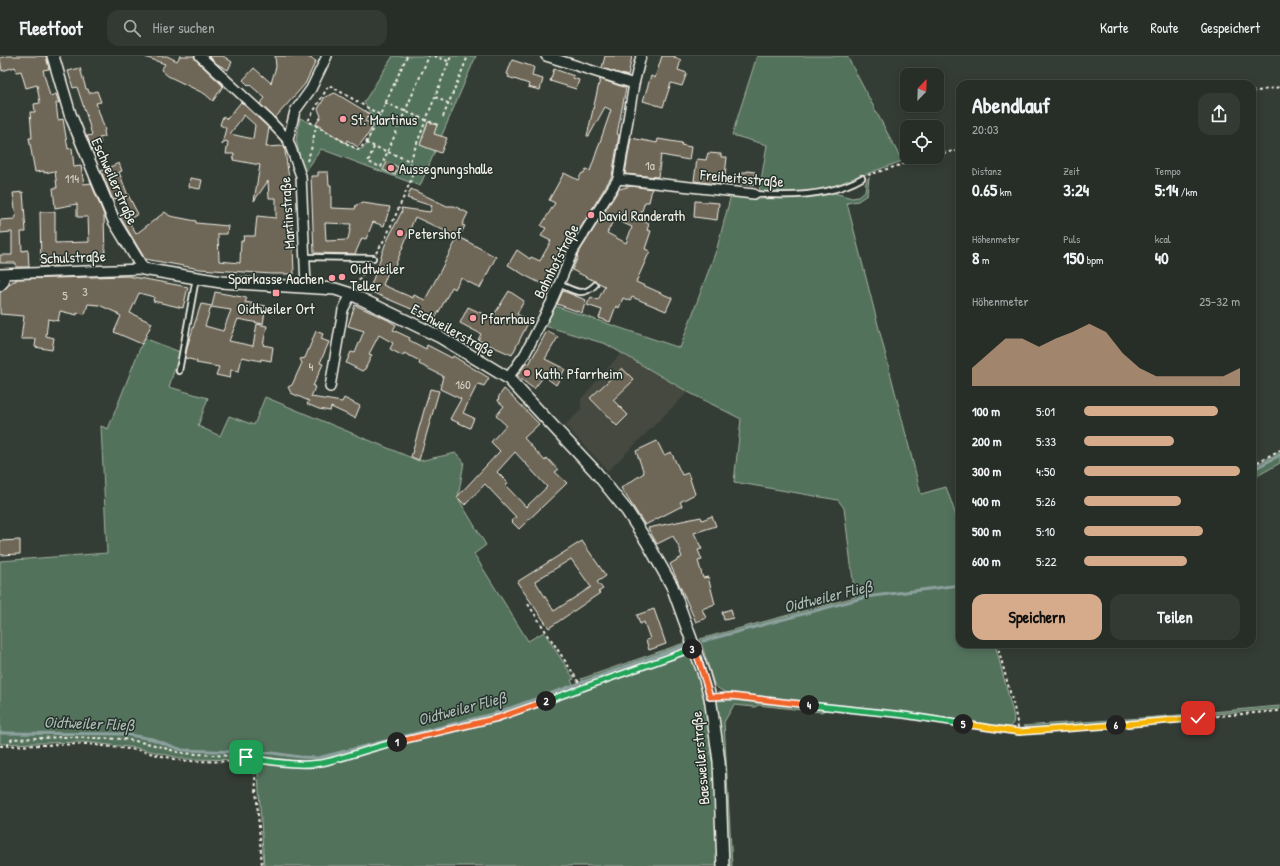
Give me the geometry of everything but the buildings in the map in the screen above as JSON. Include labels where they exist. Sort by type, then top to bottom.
[{"type":"street","name":"Eschweilerstraße","points":[[53,56],[70,114],[114,221],[143,269],[221,282],[306,286],[335,289],[351,294],[440,337],[508,378],[595,471],[627,511],[647,542],[672,586],[695,648]]},
{"type":"street","name":"Martinstraße","points":[[200,56],[269,120],[288,140],[301,176],[306,286]]},
{"type":"street","points":[[288,140],[295,111],[311,89],[327,56]]},
{"type":"street","points":[[546,56],[634,84]]},
{"type":"street","name":"Bahnhofstraße","points":[[508,378],[525,354],[574,251],[618,179],[634,84],[641,56]]},
{"type":"street","name":"Freiheitsstraße","points":[[618,179],[754,194]]},
{"type":"street","name":"Schulstraße","points":[[0,286],[4,282],[2,274],[143,269]]},
{"type":"street","points":[[330,387],[343,310],[351,294]]},
{"type":"street","name":"Baesweilerstraße","points":[[695,648],[710,697],[719,761],[723,866]]},
{"type":"lane","name":"Freiheitsstraße","points":[[754,194],[781,196],[807,194],[849,185],[862,178]]},
{"type":"lane","points":[[305,257],[373,258]]},
{"type":"lane","points":[[179,371],[196,278]]},
{"type":"lane","points":[[559,284],[580,292],[587,291],[595,285]]},
{"type":"path","points":[[380,115],[329,85],[308,121],[358,150],[366,143],[380,115],[407,56]]},
{"type":"path","points":[[374,147],[368,162],[381,167],[429,56]]},
{"type":"path","points":[[434,56],[449,62]]},
{"type":"path","points":[[351,294],[386,237],[412,178],[410,161],[451,56]]},
{"type":"path","points":[[443,117],[468,56]]},
{"type":"path","points":[[1256,91],[1280,87]]},
{"type":"path","points":[[435,97],[452,105]]},
{"type":"path","points":[[385,103],[438,125]]},
{"type":"path","points":[[311,150],[316,126]]},
{"type":"path","points":[[366,143],[410,161]]},
{"type":"path","points":[[944,153],[956,151]]},
{"type":"path","points":[[862,178],[902,164]]},
{"type":"path","points":[[1256,463],[1280,450]]},
{"type":"path","points":[[528,604],[581,686]]},
{"type":"path","points":[[7,746],[12,738],[66,737],[124,739],[151,744],[181,753],[246,757],[313,764],[326,762],[377,746],[498,718],[581,686],[695,648]]},
{"type":"path","points":[[998,648],[1019,732]]},
{"type":"path","points":[[710,697],[731,696],[888,714],[1019,732],[1280,711]]},
{"type":"path","points":[[0,746],[87,744],[137,750],[183,761],[253,762],[262,866]]},
{"type":"shaded area","points":[[621,353],[688,392],[608,471],[565,425],[581,410],[581,399]]},
{"type":"green space","points":[[393,56],[476,56],[420,186],[321,149],[304,174],[296,140],[300,118],[317,126],[358,150],[365,147],[373,124],[371,115],[364,102]]},
{"type":"green space","points":[[757,56],[847,56],[900,157],[900,162],[828,188],[794,192],[759,192],[767,145],[732,135]]},
{"type":"green space","points":[[869,177],[867,195],[858,201],[847,203],[921,494],[946,487],[956,516],[956,648],[996,648],[1014,720],[1013,724],[1007,728],[924,715],[743,695],[720,690],[714,684],[700,639],[855,597],[844,508],[838,500],[734,482],[741,419],[688,392],[606,344],[545,326],[555,306],[680,348],[717,248],[731,195],[758,199],[795,198],[831,192],[852,198],[858,197],[865,191],[866,182]]},
{"type":"green space","points":[[144,338],[180,352],[169,387],[208,398],[198,426],[220,436],[229,416],[254,425],[265,397],[419,461],[456,453],[464,462],[458,498],[486,545],[474,554],[528,641],[544,632],[574,679],[571,680],[575,688],[496,717],[376,745],[332,759],[313,762],[259,758],[257,760],[184,759],[137,748],[83,742],[0,744],[0,561],[107,553],[101,426],[108,429]]},
{"type":"green space","points":[[1280,452],[1280,463],[1256,477],[1256,465]]},
{"type":"green space","points":[[687,642],[688,648],[585,684],[581,679]]},
{"type":"green space","points":[[684,655],[691,657],[693,660],[701,686],[708,719],[712,762],[715,764],[716,780],[714,785],[719,866],[264,866],[257,760],[312,766],[326,763],[378,747],[497,720]]},
{"type":"green space","points":[[734,700],[825,710],[821,712],[758,705],[755,707],[734,705],[724,722],[732,866],[728,866],[714,701]]},
{"type":"green space","points":[[1280,706],[1280,709],[1043,728],[1028,728],[1023,726],[1156,717]]},
{"type":"waterway","name":"Oidtweiler Fließ","points":[[1256,468],[1280,455]]},
{"type":"waterway","name":"Oidtweiler Fließ","points":[[703,641],[866,597],[956,586]]},
{"type":"waterway","name":"Oidtweiler Fließ","points":[[0,733],[123,734],[152,739],[182,750],[272,753],[318,758],[496,713],[686,645]]},
{"type":"place","name":"St. Martinus","points":[[343,119]]},
{"type":"place","name":"Aussegnungshalle","points":[[391,168]]},
{"type":"place","name":"David Randerath","points":[[591,215]]},
{"type":"place","name":"Petershof","points":[[400,233]]},
{"type":"place","name":"Oidtweiler Teller","points":[[342,277]]},
{"type":"place","name":"Sparkasse Aachen","points":[[332,278]]},
{"type":"place","name":"Oidtweiler Ort","points":[[276,293]]},
{"type":"place","name":"Pfarrhaus","points":[[473,318]]},
{"type":"place","name":"Kath. Pfarrheim","points":[[527,373]]},
{"type":"route","points":[[246,757],[292,763],[313,764],[326,762],[377,746],[498,718],[695,648],[710,697],[731,696],[904,715],[1019,732],[1198,718]]}]
